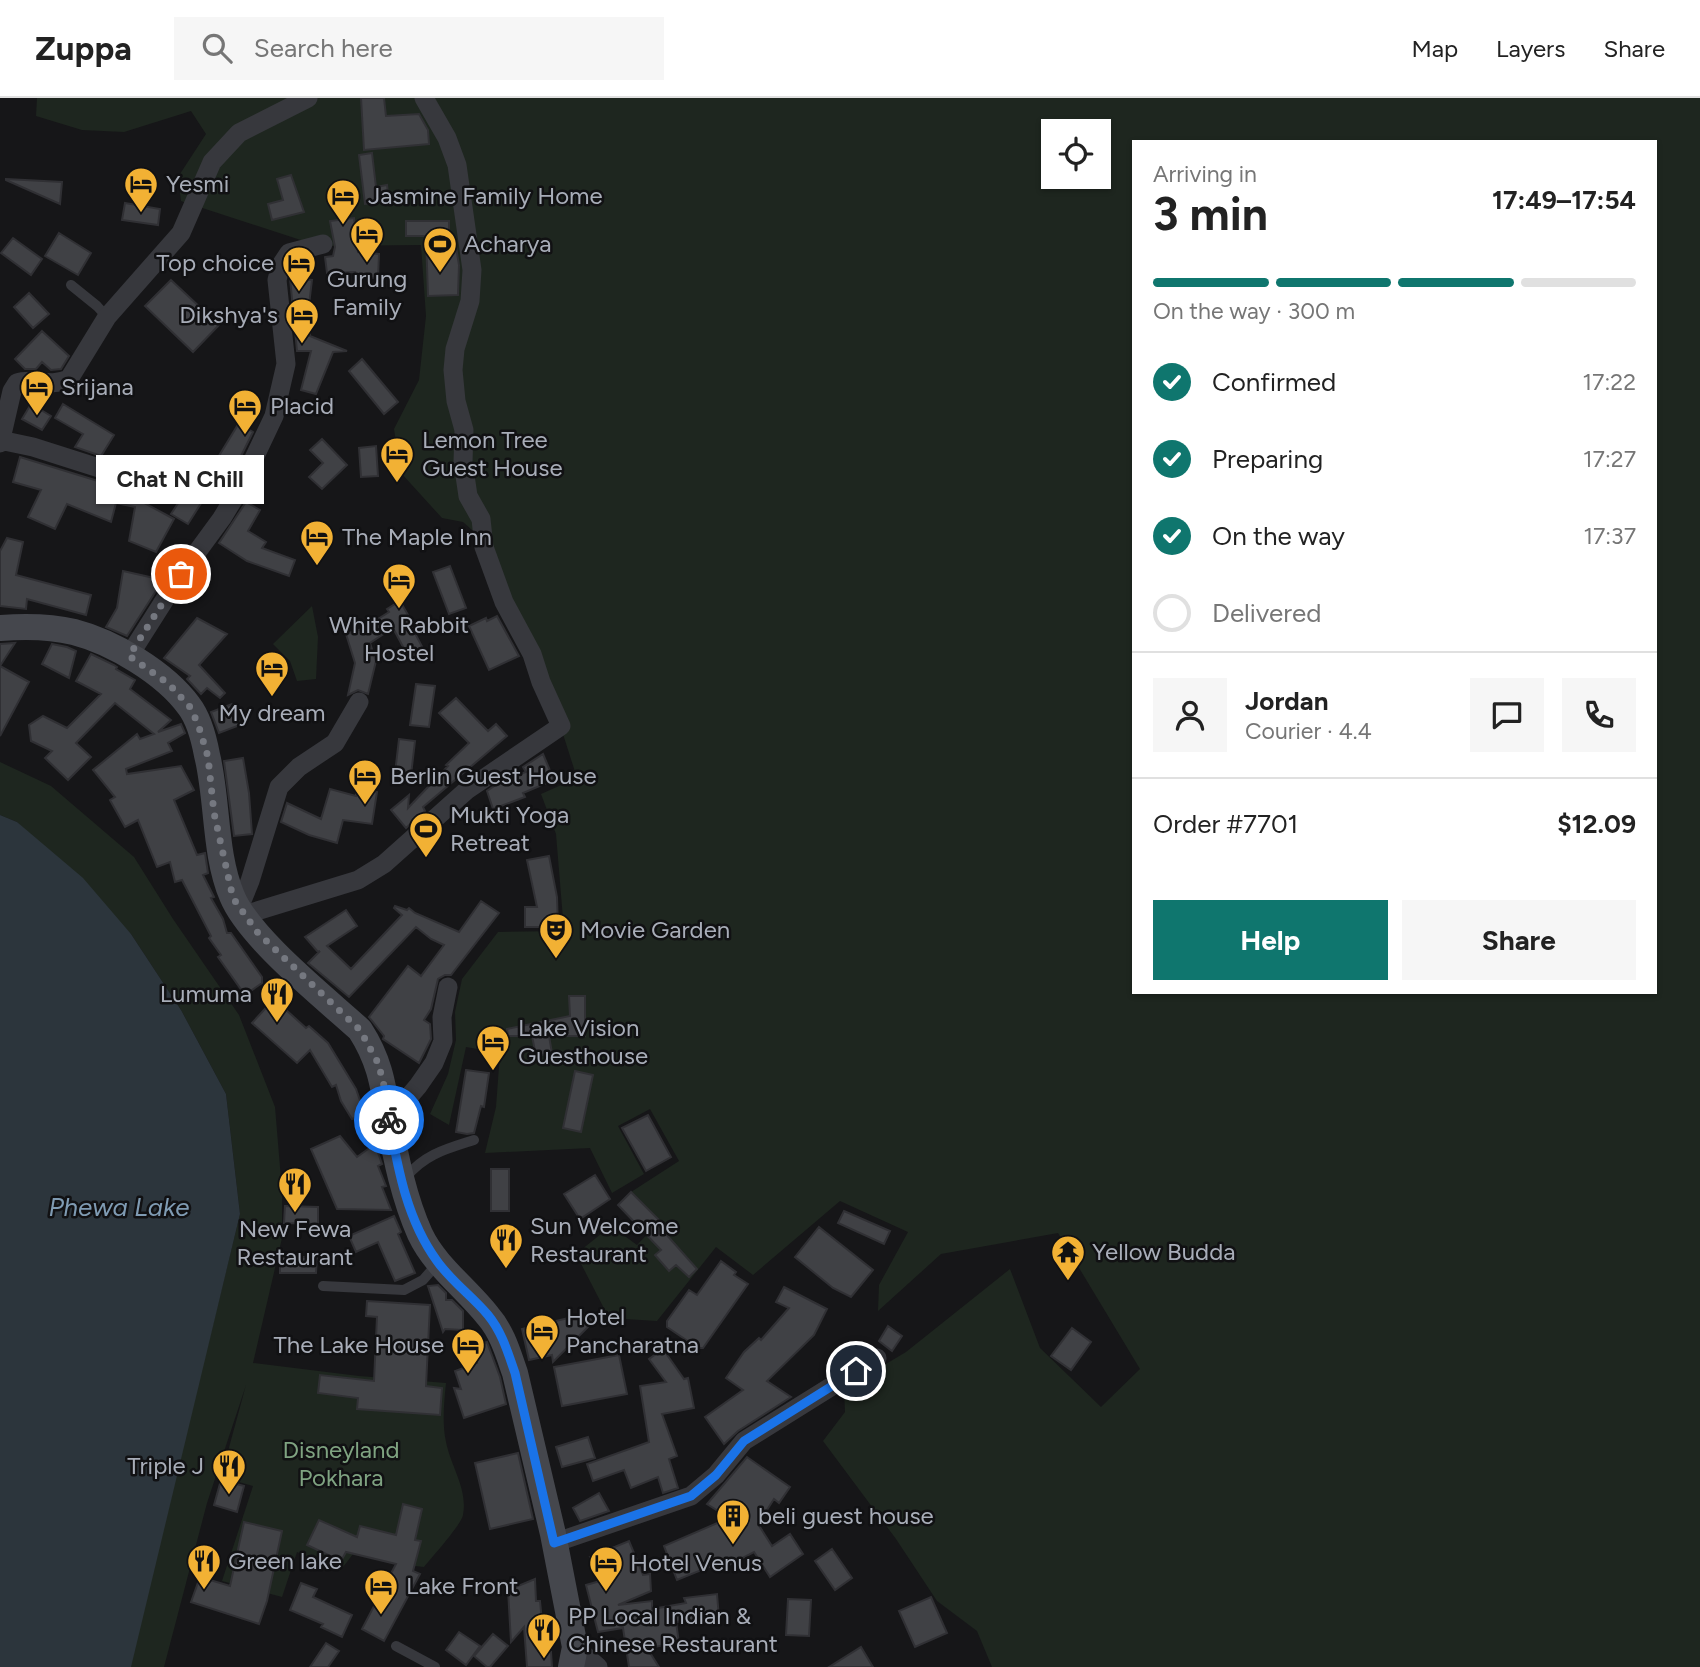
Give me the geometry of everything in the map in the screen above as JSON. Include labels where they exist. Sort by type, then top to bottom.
[{"type":"main road","points":[[0,628],[39,627],[74,632],[129,656],[169,684],[190,707],[208,757],[214,813],[233,898],[266,942],[360,1030],[377,1061],[383,1080],[401,1182],[420,1234],[438,1263],[489,1317],[507,1348],[554,1543],[573,1657]]},
{"type":"street","points":[[121,475],[33,447],[0,442],[12,391],[17,383],[26,380],[49,384],[69,379],[107,317],[181,233],[212,162],[239,133],[308,98]]},
{"type":"street","points":[[241,912],[358,880],[384,864],[467,790],[561,726],[541,682],[532,654],[505,602],[484,547],[481,519],[468,496],[463,462],[464,430],[456,401],[453,370],[455,349],[470,301],[471,270],[457,166],[447,138],[424,98]]},
{"type":"street","points":[[129,656],[181,574],[228,509],[274,416],[286,364],[277,279],[281,265],[289,254],[323,244]]},
{"type":"street","points":[[241,912],[279,787],[299,766],[335,743],[359,702]]},
{"type":"street","points":[[389,1119],[434,1063],[443,1041],[442,1017],[448,987]]},
{"type":"street","points":[[554,1543],[691,1496],[716,1475],[744,1441],[877,1358]]},
{"type":"street","points":[[573,1657],[598,1667]]},
{"type":"lane","points":[[71,285],[107,317]]},
{"type":"lane","points":[[401,1182],[417,1163],[425,1158],[474,1140]]},
{"type":"lane","points":[[323,1286],[404,1290],[423,1280],[438,1263]]},
{"type":"lane","points":[[397,1646],[435,1667]]},
{"type":"green space","points":[[37,98],[1700,98],[1700,1667],[992,1667],[977,1631],[937,1601],[896,1539],[823,1441],[845,1412],[844,1389],[906,1352],[1010,1269],[1040,1348],[1101,1407],[1140,1369],[1058,1233],[941,1254],[878,1311],[879,1285],[908,1232],[840,1201],[753,1275],[716,1247],[657,1321],[609,1318],[576,1254],[611,1226],[637,1245],[659,1222],[631,1192],[679,1161],[650,1109],[618,1126],[644,1174],[612,1193],[590,1148],[485,1153],[496,1107],[500,1053],[466,1047],[449,1125],[430,1114],[448,1074],[456,1040],[455,1012],[462,979],[498,932],[564,931],[556,834],[541,794],[577,778],[535,646],[498,595],[490,546],[463,522],[442,518],[401,473],[394,429],[419,380],[426,316],[421,245],[319,246],[181,201],[178,177],[206,134],[191,111],[124,132],[82,130],[36,116]]},
{"type":"green space","points":[[312,606],[318,637],[316,679],[297,681],[290,661],[273,644]]},
{"type":"green space","name":"Disneyland Pokhara","points":[[0,762],[51,786],[134,857],[239,1015],[275,1107],[282,1191],[282,1238],[253,1363],[446,1383],[445,1435],[464,1505],[461,1520],[452,1533],[424,1567],[390,1563],[353,1554],[340,1571],[297,1552],[282,1597],[222,1581],[253,1486],[221,1477],[246,1385],[207,1503],[164,1667],[129,1667],[240,1214],[226,1094],[181,1010],[131,934],[17,822],[0,815]]},
{"type":"water","name":"Phewa Lake","points":[[0,815],[17,822],[83,878],[131,934],[181,1010],[226,1094],[240,1214],[131,1667],[0,1667]]},
{"type":"building","points":[[361,98],[384,98],[386,116],[419,114],[428,130],[429,144],[364,150]]},
{"type":"building","points":[[372,153],[376,187],[387,185],[389,201],[365,204],[359,155]]},
{"type":"building","points":[[291,175],[304,212],[272,220],[268,204],[283,200],[277,179]]},
{"type":"building","points":[[6,180],[62,182],[60,204]]},
{"type":"building","name":"Yesmi","points":[[125,203],[160,209],[158,225],[122,220]]},
{"type":"building","points":[[354,218],[358,252],[379,254],[378,278],[354,277],[355,272],[327,273],[325,257],[333,256],[335,247],[330,221]]},
{"type":"building","points":[[406,221],[449,221],[449,247],[456,247],[459,265],[458,295],[428,296],[426,236],[406,236]]},
{"type":"building","points":[[59,233],[91,253],[78,275],[45,256]]},
{"type":"building","points":[[13,238],[42,259],[31,275],[1,253]]},
{"type":"building","points":[[290,278],[312,280],[308,313],[310,336],[347,351],[333,352],[316,394],[301,390],[311,351],[297,351]]},
{"type":"building","points":[[171,280],[219,325],[193,352],[145,306]]},
{"type":"building","points":[[29,293],[49,314],[33,328],[14,307]]},
{"type":"building","points":[[42,331],[69,356],[61,369],[51,370],[42,362],[36,369],[25,369],[15,359]]},
{"type":"building","points":[[362,359],[398,402],[384,414],[349,371]]},
{"type":"building","points":[[31,404],[51,416],[42,430],[22,419]]},
{"type":"building","points":[[63,404],[114,435],[101,456],[75,447],[83,434],[55,418]]},
{"type":"building","points":[[239,423],[253,432],[222,494],[203,482]]},
{"type":"building","points":[[322,439],[347,465],[322,489],[309,477],[323,463],[310,450]]},
{"type":"building","points":[[376,446],[378,476],[361,477],[359,448]]},
{"type":"building","points":[[20,457],[111,485],[174,519],[156,552],[129,541],[135,507],[116,503],[111,522],[67,504],[55,529],[28,517],[41,490],[13,482]]},
{"type":"building","points":[[194,479],[210,489],[188,524],[171,514]]},
{"type":"building","points":[[246,502],[260,510],[248,531],[266,542],[262,548],[295,560],[289,576],[247,561],[219,543]]},
{"type":"building","points":[[7,538],[23,542],[16,575],[91,595],[86,615],[27,599],[26,609],[0,606],[0,551]]},
{"type":"building","points":[[450,566],[466,608],[449,614],[433,572]]},
{"type":"building","points":[[123,571],[163,580],[127,636],[106,627],[117,608]]},
{"type":"building","points":[[400,601],[426,654],[411,662],[393,628],[370,643],[376,661],[368,694],[358,690],[348,695],[355,663],[346,634],[362,629],[389,612],[387,609]]},
{"type":"building","points":[[497,616],[519,656],[489,670],[469,626]]},
{"type":"building","points":[[197,618],[227,634],[199,665],[225,693],[220,698],[207,688],[201,694],[187,679],[190,676],[164,658]]},
{"type":"building","points":[[15,643],[0,666],[0,644]]},
{"type":"building","points":[[52,644],[76,651],[69,678],[42,664]]},
{"type":"building","points":[[91,654],[114,665],[135,680],[130,689],[171,720],[158,732],[181,724],[185,733],[168,743],[172,751],[126,769],[127,774],[181,766],[194,790],[174,800],[197,855],[205,853],[208,873],[203,875],[227,933],[231,933],[262,977],[262,983],[245,995],[218,957],[221,955],[209,938],[211,936],[182,880],[175,882],[170,862],[157,867],[138,820],[125,827],[110,800],[115,797],[93,770],[137,734],[140,739],[154,734],[115,703],[76,743],[91,757],[68,780],[45,758],[52,751],[31,741],[29,725],[43,716],[67,728],[101,694],[76,681]]},
{"type":"building","points":[[0,666],[29,682],[0,736]]},
{"type":"building","points":[[416,684],[435,686],[429,727],[410,725]]},
{"type":"building","points":[[456,698],[488,731],[496,724],[507,736],[423,807],[425,811],[406,828],[391,810],[409,795],[408,808],[469,743],[439,713]]},
{"type":"building","points":[[232,704],[240,725],[219,733],[211,712]]},
{"type":"building","points":[[399,739],[415,741],[411,775],[395,773]]},
{"type":"building","points":[[543,754],[554,780],[523,793],[525,797],[493,809],[487,791],[503,780],[526,772],[523,767]]},
{"type":"building","points":[[243,758],[252,834],[234,836],[224,761]]},
{"type":"building","points":[[330,789],[356,796],[357,789],[377,792],[372,824],[343,820],[337,843],[309,835],[281,822],[287,803],[321,819]]},
{"type":"building","points":[[549,856],[557,897],[558,927],[525,927],[525,907],[537,907],[527,860]]},
{"type":"building","points":[[481,901],[499,913],[451,975],[438,979],[431,1009],[424,1020],[430,1024],[431,1039],[419,1063],[383,1039],[384,1036],[369,1017],[408,966],[421,976],[444,945],[416,927],[349,997],[308,963],[320,951],[305,937],[346,910],[357,926],[327,946],[351,969],[402,915],[395,906],[407,910],[409,908],[459,932]]},
{"type":"building","points":[[569,996],[585,996],[585,1036],[549,1036],[552,1053],[536,1056],[532,1036],[508,1036],[507,1029],[570,1016]]},
{"type":"building","points":[[274,999],[306,1028],[309,1026],[328,1043],[356,1089],[365,1115],[352,1119],[341,1101],[336,1085],[332,1087],[310,1050],[297,1063],[252,1023]]},
{"type":"building","points":[[466,1070],[489,1073],[484,1107],[481,1106],[474,1133],[467,1134],[456,1132]]},
{"type":"building","points":[[575,1071],[593,1075],[581,1132],[563,1128]]},
{"type":"building","points":[[648,1115],[671,1157],[646,1171],[622,1128]]},
{"type":"building","points":[[340,1136],[357,1157],[375,1144],[382,1164],[378,1166],[386,1186],[382,1187],[391,1210],[337,1209],[311,1149]]},
{"type":"building","points":[[491,1169],[509,1169],[509,1211],[491,1211]]},
{"type":"building","points":[[595,1175],[610,1199],[580,1219],[564,1194]]},
{"type":"building","points":[[631,1192],[660,1221],[657,1224],[697,1269],[689,1277],[676,1265],[669,1271],[655,1255],[661,1250],[618,1205]]},
{"type":"building","points":[[285,1206],[318,1207],[318,1224],[284,1223]]},
{"type":"building","points":[[844,1211],[890,1231],[884,1244],[838,1223]]},
{"type":"building","points":[[394,1216],[401,1232],[398,1234],[415,1273],[395,1281],[378,1242],[356,1252],[349,1236]]},
{"type":"building","points":[[819,1227],[873,1270],[851,1297],[833,1288],[795,1257]]},
{"type":"building","points":[[280,1257],[317,1257],[316,1273],[280,1273]]},
{"type":"building","points":[[721,1261],[736,1272],[734,1275],[748,1284],[703,1348],[698,1348],[667,1327],[667,1321],[689,1290],[697,1295]]},
{"type":"building","points":[[438,1285],[446,1293],[446,1300],[452,1300],[463,1311],[463,1330],[445,1329],[443,1332],[428,1286]]},
{"type":"building","points":[[784,1287],[827,1309],[814,1335],[767,1381],[791,1397],[738,1431],[724,1444],[705,1417],[743,1390],[726,1378],[744,1352],[759,1338],[761,1340],[789,1308],[776,1302]]},
{"type":"building","points":[[367,1301],[430,1305],[426,1386],[442,1388],[440,1415],[357,1409],[358,1398],[318,1393],[320,1375],[374,1381],[377,1317],[366,1316]]},
{"type":"building","points":[[585,1314],[593,1322],[553,1362],[552,1355],[529,1360],[522,1329]]},
{"type":"building","points":[[888,1326],[902,1336],[892,1351],[879,1341]]},
{"type":"building","points":[[1072,1328],[1091,1342],[1071,1370],[1051,1356]]},
{"type":"building","points":[[487,1342],[500,1377],[506,1404],[464,1418],[454,1388],[461,1389],[455,1371],[477,1363],[472,1347]]},
{"type":"building","points":[[663,1349],[684,1379],[688,1378],[694,1408],[662,1414],[677,1456],[669,1459],[678,1488],[663,1493],[658,1477],[631,1488],[624,1470],[593,1481],[587,1464],[649,1442],[640,1386],[666,1382],[649,1359]]},
{"type":"building","points":[[619,1355],[627,1394],[562,1406],[554,1367]]},
{"type":"building","points":[[588,1437],[595,1458],[562,1467],[556,1447]]},
{"type":"building","points":[[518,1453],[533,1519],[490,1529],[475,1463]]},
{"type":"building","points":[[747,1457],[790,1487],[779,1503],[774,1499],[758,1524],[772,1546],[790,1534],[803,1554],[770,1577],[754,1552],[729,1565],[726,1560],[677,1580],[664,1546],[729,1518],[707,1504]]},
{"type":"building","name":"Triple J","points":[[221,1480],[244,1486],[237,1512],[214,1505]]},
{"type":"building","points":[[599,1493],[609,1511],[580,1521],[573,1508]]},
{"type":"building","points":[[403,1504],[422,1509],[415,1540],[421,1541],[413,1571],[420,1574],[384,1641],[362,1629],[396,1564],[346,1552],[341,1561],[307,1545],[319,1520],[357,1537],[360,1526],[396,1535]]},
{"type":"building","points":[[244,1522],[282,1531],[267,1601],[259,1624],[191,1602],[200,1577],[230,1586]]},
{"type":"building","points":[[629,1541],[643,1575],[650,1574],[651,1591],[618,1605],[652,1601],[652,1609],[686,1603],[684,1598],[717,1594],[719,1618],[676,1622],[679,1643],[647,1648],[659,1667],[629,1667],[623,1628],[598,1632],[586,1585],[600,1581],[590,1557]]},
{"type":"building","points":[[832,1549],[852,1578],[835,1590],[815,1561]]},
{"type":"building","points":[[535,1579],[545,1653],[551,1652],[552,1667],[527,1667],[524,1627],[511,1642],[508,1590]]},
{"type":"building","points":[[301,1583],[317,1589],[313,1597],[352,1615],[342,1637],[321,1627],[323,1624],[290,1610]]},
{"type":"building","points":[[931,1597],[947,1633],[915,1647],[899,1611]]},
{"type":"building","points":[[788,1599],[811,1600],[809,1636],[786,1635]]},
{"type":"building","points":[[459,1632],[480,1646],[466,1665],[446,1650]]},
{"type":"building","points":[[493,1634],[508,1646],[490,1667],[487,1667],[474,1656]]},
{"type":"building","points":[[326,1643],[339,1651],[328,1667],[310,1667]]},
{"type":"building","points":[[861,1647],[873,1667],[829,1667]]},
{"type":"way so far","points":[[181,574],[129,656],[169,684],[190,707],[208,757],[214,813],[233,898],[258,933],[299,975],[360,1030],[377,1061],[389,1120]]},
{"type":"place","name":"Yesmi","points":[[141,214]]},
{"type":"place","name":"Jasmine Family Home","points":[[343,226]]},
{"type":"place","name":"Gurung Family","points":[[367,264]]},
{"type":"place","name":"Acharya","points":[[440,274]]},
{"type":"place","name":"Top choice","points":[[299,293]]},
{"type":"place","name":"Dikshya's","points":[[302,345]]},
{"type":"place","name":"Srijana","points":[[37,417]]},
{"type":"place","name":"Placid","points":[[245,436]]},
{"type":"place","name":"Lemon Tree Guest House","points":[[397,484]]},
{"type":"place","name":"The Maple Inn","points":[[317,567]]},
{"type":"place","name":"Chat N Chill","points":[[181,574]]},
{"type":"place","name":"White Rabbit Hostel","points":[[399,610]]},
{"type":"place","name":"My dream","points":[[272,698]]},
{"type":"place","name":"Berlin Guest House","points":[[365,806]]},
{"type":"place","name":"Mukti Yoga Retreat","points":[[426,859]]},
{"type":"place","name":"Movie Garden","points":[[556,960]]},
{"type":"place","name":"Lumuma","points":[[277,1024]]},
{"type":"place","name":"Lake Vision Guesthouse","points":[[493,1072]]},
{"type":"place","name":"New Fewa Restaurant","points":[[295,1214]]},
{"type":"place","name":"Sun Welcome Restaurant","points":[[506,1270]]},
{"type":"place","name":"Yellow Budda","points":[[1068,1282]]},
{"type":"place","name":"Hotel Pancharatna","points":[[542,1361]]},
{"type":"place","name":"The Lake House","points":[[468,1375]]},
{"type":"place","name":"Triple J","points":[[229,1496]]},
{"type":"place","name":"beli guest house","points":[[733,1546]]},
{"type":"place","name":"Green lake","points":[[204,1591]]},
{"type":"place","name":"Hotel Venus","points":[[606,1593]]},
{"type":"place","name":"Lake Front","points":[[381,1616]]},
{"type":"place","name":"PP Local Indian & Chinese Restaurant","points":[[544,1660]]},
{"type":"route","points":[[389,1120],[401,1182],[420,1234],[438,1263],[489,1317],[507,1348],[554,1543],[691,1496],[716,1475],[744,1441],[856,1371]]}]
